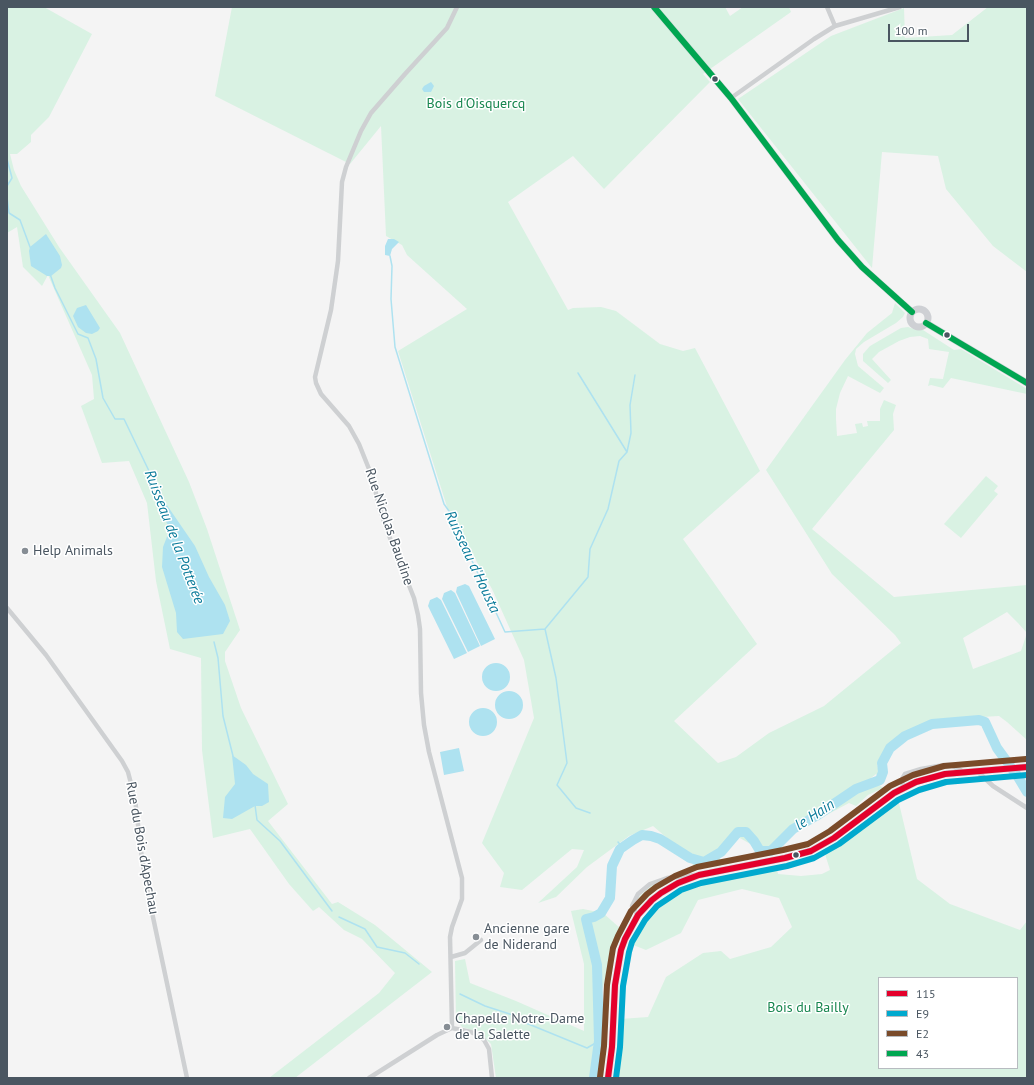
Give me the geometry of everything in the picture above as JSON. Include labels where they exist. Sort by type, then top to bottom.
[{"type":"main road","points":[[654,7],[731,98],[838,240],[867,272],[912,312]]},
{"type":"main road","points":[[920,309],[925,312],[928,317],[926,323],[921,327],[914,326],[910,320],[912,312],[920,309]]},
{"type":"main road","points":[[926,323],[1027,383]]},
{"type":"main road","points":[[608,1078],[618,965],[625,939],[638,915],[661,893],[678,883],[699,875],[785,858],[811,850],[834,838],[884,800],[903,788],[928,778],[964,772],[1027,767]]},
{"type":"street","name":"Rue Nicolas Baudine","points":[[452,1028],[451,931],[462,899],[462,878],[424,725],[421,694],[420,629],[418,615],[414,598],[381,513],[370,474],[359,444],[348,426],[321,394],[316,383],[317,367],[331,310],[338,261],[343,176],[346,167],[361,131],[371,113],[447,28],[457,7]]},
{"type":"street","points":[[827,7],[835,26]]},
{"type":"street","points":[[731,98],[814,39],[835,26],[900,7]]},
{"type":"street","name":"Rue du Bois d'Apechau","points":[[7,608],[46,655],[122,761],[128,772],[135,799],[146,884],[187,1078]]},
{"type":"street","points":[[903,788],[902,779],[905,774],[921,769],[951,765],[964,772]]},
{"type":"street","points":[[977,771],[993,786],[1027,808]]},
{"type":"street","points":[[638,915],[632,906],[638,894],[650,884],[684,875],[699,875]]},
{"type":"street","points":[[451,957],[465,953],[481,940]]},
{"type":"street","points":[[369,1078],[437,1035],[452,1028],[476,1034],[486,1043],[489,1049],[492,1078]]},
{"type":"green space","points":[[7,7],[44,7],[92,34],[49,117],[31,135],[31,142],[17,154],[10,154],[14,170],[21,186],[59,247],[120,333],[189,482],[207,529],[240,630],[225,652],[225,661],[241,708],[288,804],[268,821],[332,904],[338,902],[375,925],[432,972],[295,1078],[269,1078],[379,993],[395,973],[362,939],[344,930],[319,907],[313,911],[289,884],[250,829],[213,838],[202,750],[201,658],[170,649],[156,581],[147,503],[129,461],[102,463],[81,406],[94,399],[92,375],[48,275],[42,286],[23,267],[17,227],[7,233]]},
{"type":"green space","name":"Bois d'Oisquercq","points":[[232,7],[725,7],[730,16],[743,7],[789,7],[791,12],[703,74],[710,82],[604,189],[573,156],[508,202],[568,310],[573,308],[601,307],[616,311],[660,344],[683,351],[695,348],[760,471],[683,539],[757,644],[674,721],[718,763],[736,757],[769,733],[824,706],[901,643],[895,635],[832,574],[766,470],[845,360],[867,333],[892,313],[895,303],[905,313],[903,317],[896,323],[864,342],[856,349],[855,354],[858,366],[884,388],[880,393],[848,376],[840,393],[836,409],[837,436],[857,433],[855,424],[862,423],[863,427],[868,426],[867,421],[880,421],[880,409],[884,400],[896,405],[893,414],[894,430],[812,529],[894,597],[1027,585],[1027,633],[1027,740],[999,716],[947,719],[891,743],[877,765],[882,780],[876,774],[871,778],[883,788],[868,795],[856,806],[849,803],[798,828],[788,836],[778,849],[761,850],[738,837],[720,857],[721,866],[694,869],[692,861],[684,858],[681,850],[653,826],[629,836],[587,867],[556,897],[538,903],[577,867],[584,850],[572,849],[522,890],[500,887],[504,873],[482,843],[534,718],[524,660],[492,589],[448,510],[398,351],[467,309],[407,255],[402,245],[386,236],[381,126],[350,164],[215,96]],"holes":[[[1007,612],[1027,633],[1021,651],[973,669],[963,638]]]},
{"type":"green space","points":[[988,7],[1027,7],[1027,272],[993,246],[946,189],[938,156],[882,152],[872,268],[738,99],[831,36],[904,8],[905,38],[952,35]]},
{"type":"green space","points":[[908,327],[923,330],[954,350],[961,349],[1027,389],[1027,394],[951,378],[943,388],[931,385],[928,386],[930,378],[943,379],[949,352],[929,349],[928,339],[920,336],[910,337],[899,341],[879,352],[872,359],[891,380],[888,383],[863,361],[863,354],[870,346],[901,328]]},
{"type":"green space","points":[[986,476],[998,486],[994,491],[998,494],[961,538],[944,524]]},
{"type":"green space","name":"Bois du Bailly","points":[[898,799],[917,879],[950,904],[1020,930],[1027,921],[1027,1078],[614,1078],[616,1074],[620,1019],[648,1017],[666,977],[703,953],[721,951],[730,959],[771,947],[792,927],[779,898],[742,889],[698,900],[681,933],[646,950],[628,943],[642,922],[664,901],[696,882],[777,868],[778,874],[801,876],[822,874],[830,870],[825,854]]},
{"type":"green space","points":[[666,881],[667,883],[659,887],[636,910],[634,907],[637,899],[645,891],[652,885]]},
{"type":"green space","points":[[583,909],[603,913],[621,929],[601,993],[604,1074],[602,1078],[496,1078],[491,1044],[479,1032],[462,1027],[456,1020],[455,961],[465,959],[470,983],[516,1001],[584,1031],[584,964],[571,911]]},
{"type":"water","points":[[431,82],[434,86],[431,92],[424,92],[422,89],[424,86]]},
{"type":"water","points":[[46,234],[60,256],[62,265],[61,268],[51,276],[47,276],[31,266],[29,251],[30,247]]},
{"type":"water","points":[[388,239],[394,239],[399,242],[392,249],[390,256],[385,255],[385,246]]},
{"type":"water","points":[[86,305],[100,328],[92,334],[86,333],[78,327],[73,316],[77,308]]},
{"type":"water","points":[[162,498],[195,546],[209,577],[225,605],[230,621],[223,634],[183,639],[177,632],[176,613],[162,567],[163,547],[170,529],[162,514]]},
{"type":"water","points":[[465,584],[469,586],[495,639],[481,646],[456,592],[457,587]]},
{"type":"water","points":[[451,590],[455,593],[480,646],[468,652],[442,599],[444,593]]},
{"type":"water","points":[[437,597],[441,600],[467,653],[454,659],[428,606],[430,600]]},
{"type":"water","points":[[496,663],[506,667],[510,677],[506,687],[496,691],[486,687],[482,677],[486,667]]},
{"type":"water","points":[[509,691],[519,695],[523,705],[519,715],[509,719],[499,715],[495,705],[499,695]]},
{"type":"water","points":[[483,708],[493,712],[497,722],[493,732],[483,736],[473,732],[469,722],[473,712]]},
{"type":"water","points":[[459,748],[464,771],[444,775],[440,752]]},
{"type":"water","points":[[232,755],[246,765],[253,774],[268,784],[269,802],[262,806],[255,806],[232,819],[223,818],[225,797],[235,784]]},
{"type":"waterway","name":"Ruisseau de la Potterée","points":[[7,159],[12,178],[7,186]]},
{"type":"waterway","name":"Ruisseau de la Potterée","points":[[7,197],[9,213],[20,220],[30,247]]},
{"type":"waterway","name":"Ruisseau d'Housta","points":[[390,256],[392,266],[391,299],[395,347],[444,504],[456,521],[461,537],[505,632],[545,629],[556,678],[567,763],[557,785],[576,808],[590,813]]},
{"type":"waterway","name":"Ruisseau de la Potterée","points":[[50,274],[55,288],[78,334],[88,338],[96,359],[103,398],[115,419],[124,419],[162,498]]},
{"type":"waterway","points":[[545,629],[588,577],[590,549],[608,509],[619,461],[627,452],[578,373]]},
{"type":"waterway","points":[[627,452],[631,433],[630,405],[635,375]]},
{"type":"waterway","name":"Ruisseau de la Potterée","points":[[214,642],[218,658],[223,716],[233,756]]},
{"type":"waterway","name":"le Hain","points":[[594,1078],[599,1041],[597,965],[586,919],[601,913],[610,898],[612,866],[620,849],[633,840],[642,835],[651,836],[660,839],[690,858],[704,862],[721,852],[738,832],[746,832],[760,851],[771,851],[793,829],[816,816],[856,789],[880,780],[883,772],[882,763],[890,748],[905,736],[932,724],[979,720],[985,722],[997,748],[1027,792]]},
{"type":"waterway","name":"Ruisseau de la Potterée","points":[[255,805],[257,820],[280,841],[332,911]]},
{"type":"waterway","name":"Ruisseau d'Housta","points":[[618,842],[622,847]]},
{"type":"waterway","name":"Ruisseau de la Potterée","points":[[339,917],[365,929],[377,947],[405,953],[419,964]]},
{"type":"waterway","name":"Ruisseau de la Potterée","points":[[460,994],[485,1006],[519,1017],[526,1023],[587,1048],[599,1041]]},
{"type":"transit line","name":"43","points":[[654,7],[731,98],[838,240],[862,267],[912,312]]},
{"type":"transit line","name":"43","points":[[926,323],[1027,383]]},
{"type":"transit line","name":"E2","points":[[600,1077],[604,1046],[607,985],[613,948],[631,911],[656,887],[675,876],[697,867],[808,844],[830,831],[890,786],[913,775],[944,766],[1026,759]]},
{"type":"transit line","name":"115","points":[[608,1078],[612,1047],[615,985],[621,950],[625,939],[638,915],[661,893],[678,883],[699,875],[785,858],[811,851],[834,838],[894,793],[916,782],[945,774],[1027,767]]},
{"type":"transit line","name":"E9","points":[[616,1078],[620,1047],[623,986],[629,952],[632,942],[645,920],[657,906],[681,890],[701,883],[787,866],[814,858],[839,844],[898,800],[919,790],[946,782],[1027,775]]},
{"type":"place","name":"Help Animals","points":[[25,551]]},
{"type":"place","name":"Ancienne gare de Niderand","points":[[476,937]]},
{"type":"place","name":"Chapelle Notre-Dame de la Salette","points":[[447,1027]]}]
